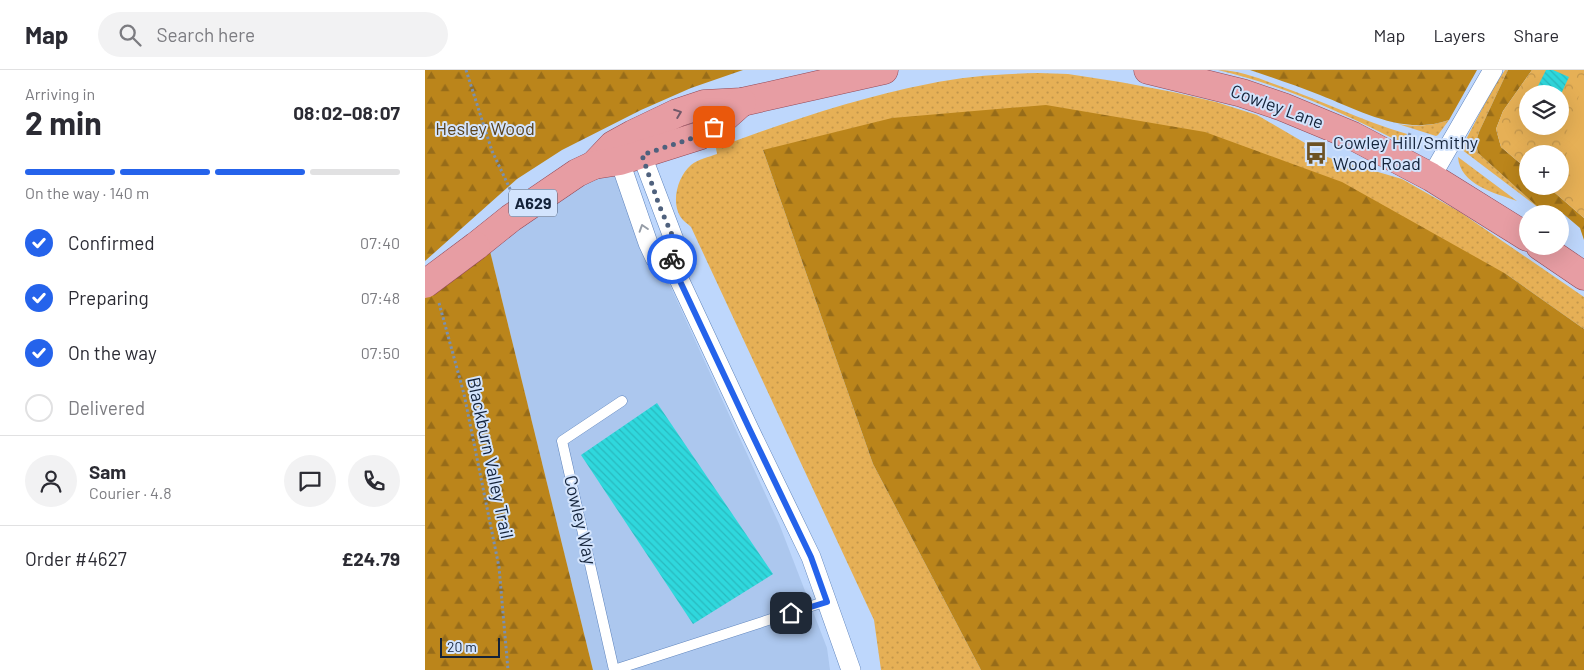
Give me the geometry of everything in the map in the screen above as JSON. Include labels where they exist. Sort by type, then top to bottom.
[{"type":"main road","name":"A629","points":[[431,289],[476,246],[529,205],[577,173],[621,152],[699,136],[714,127],[742,102],[884,70]]},
{"type":"main road","name":"Cowley Lane","points":[[1149,70],[1233,91],[1283,107],[1353,136],[1431,177],[1519,233]]},
{"type":"main road","points":[[1553,255],[1584,276]]},
{"type":"street","points":[[1431,177],[1493,70]]},
{"type":"street","points":[[621,152],[659,205],[676,244],[671,262],[811,557],[851,670]]},
{"type":"street","points":[[621,152],[648,243],[655,258],[671,262]]},
{"type":"lane","name":"Cowley Way","points":[[622,401],[562,441],[614,670],[827,602]]},
{"type":"path","points":[[466,70],[492,151],[511,192]]},
{"type":"path","name":"Blackburn Valley Trail","points":[[431,289],[464,394],[499,567],[508,670]]},
{"type":"shaded area","points":[[615,165],[780,526],[827,648],[830,670],[593,670],[488,243]]},
{"type":"green space","name":"Hesley Wood","points":[[425,70],[743,70],[691,88],[641,110],[562,150],[517,179],[425,261]]},
{"type":"green space","points":[[1218,70],[1233,71],[1256,77],[1407,134],[1402,143],[1312,101],[1242,76]]},
{"type":"green space","points":[[1250,70],[1477,70],[1449,120],[1416,125],[1399,123],[1367,114],[1303,88]]},
{"type":"green space","points":[[1505,70],[1508,70],[1479,132],[1476,142],[1478,153],[1519,190],[1519,193],[1461,149],[1493,88]]},
{"type":"green space","points":[[1508,70],[1532,70],[1521,85],[1519,85],[1519,88],[1503,111],[1496,129],[1501,147],[1519,162],[1519,190],[1478,153],[1476,142]]},
{"type":"green space","points":[[1532,70],[1584,70],[1584,218],[1557,195],[1569,195],[1569,145],[1519,145],[1519,162],[1501,147],[1496,129],[1503,111],[1519,88],[1519,135],[1569,135],[1569,85],[1521,85]]},
{"type":"green space","points":[[1010,74],[1068,74],[1173,92],[1216,102],[1257,115],[1305,143],[1304,148],[1330,158],[1402,179],[1460,212],[1519,252],[1519,255],[1523,255],[1584,297],[1584,329],[1506,274],[763,150],[873,464],[981,670],[881,670],[874,620],[691,227],[677,210],[677,189],[686,170],[697,161],[717,154],[716,148],[794,120],[874,96],[942,81]]},
{"type":"green space","points":[[1584,84],[1584,210],[1572,186],[1569,169],[1567,135],[1569,135],[1569,124]]},
{"type":"green space","points":[[1046,105],[1205,132],[1342,182],[1506,274],[1584,329],[1584,670],[981,670],[873,464],[763,150],[892,118]]},
{"type":"green space","points":[[1449,120],[1436,136],[1398,124],[1424,125]]},
{"type":"green space","points":[[1458,157],[1517,201],[1489,191],[1472,181],[1460,167]]},
{"type":"green space","points":[[1522,195],[1524,195],[1535,205]]},
{"type":"green space","points":[[1524,195],[1557,195],[1569,205],[1536,205]]},
{"type":"green space","points":[[1569,205],[1584,218],[1584,240],[1580,228],[1569,219]]},
{"type":"green space","points":[[488,243],[593,670],[425,670],[425,290]]},
{"type":"building","points":[[1546,70],[1553,70],[1569,77],[1565,85],[1538,85]]},
{"type":"building","points":[[657,403],[773,574],[693,624],[581,455]]},
{"type":"way so far","points":[[672,259],[676,244],[659,205],[642,155],[699,136],[714,127]]},
{"type":"place","name":"Cowley Hill/Smithy Wood Road","points":[[1316,153]]},
{"type":"route","points":[[672,259],[671,262],[811,557],[827,602],[791,613]]}]
